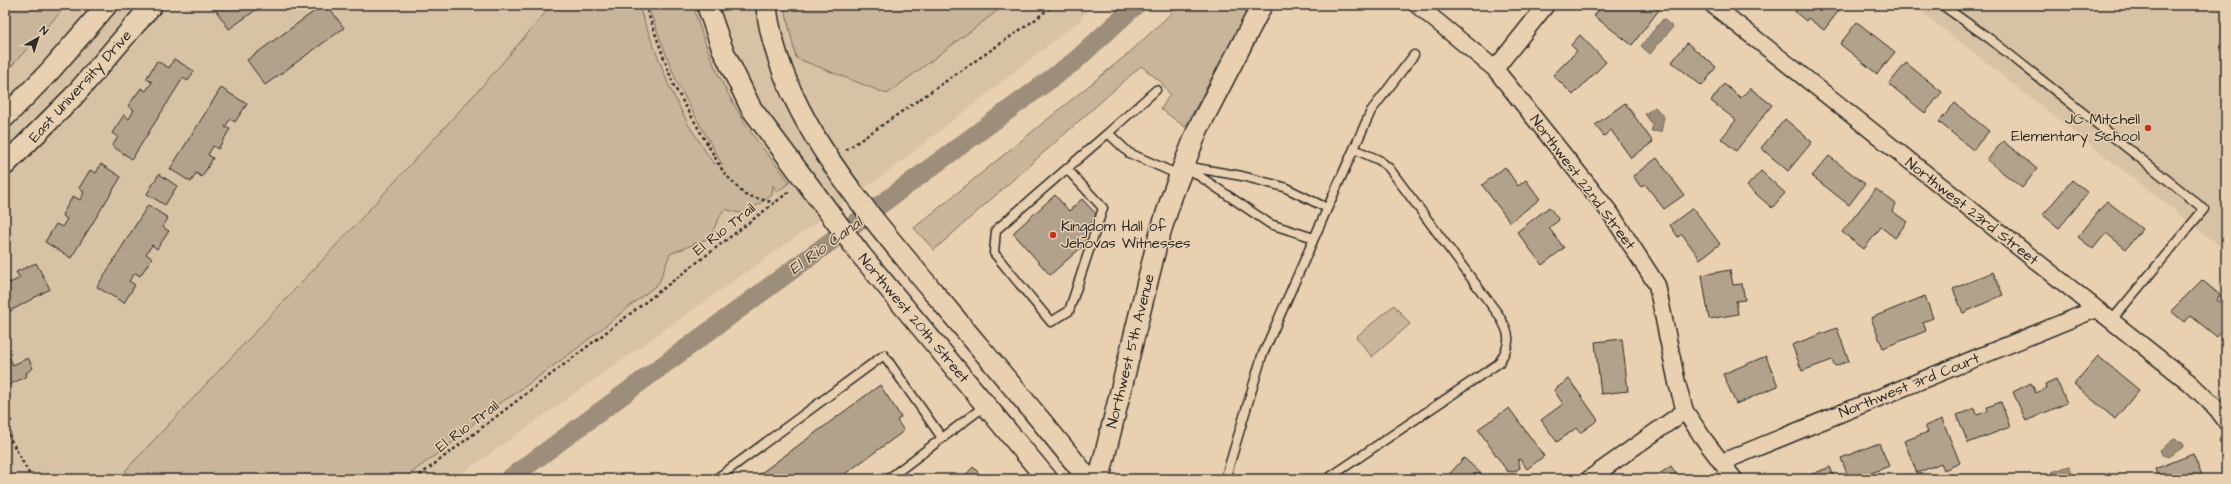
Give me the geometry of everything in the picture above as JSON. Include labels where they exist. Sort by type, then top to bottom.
[{"type":"street","points":[[5,117],[50,72],[107,5]]},
{"type":"street","name":"East University Drive","points":[[5,166],[73,97],[152,5]]},
{"type":"street","name":"Northwest 20th Street","points":[[707,5],[722,48],[751,108],[827,211],[861,254],[1047,479]]},
{"type":"street","name":"Northwest 20th Street","points":[[766,5],[774,41],[796,102],[810,131],[886,234],[1088,479]]},
{"type":"street","name":"Northwest 5th Avenue","points":[[1099,479],[1156,243],[1181,170],[1198,129],[1262,5]]},
{"type":"street","name":"Northwest 22nd Street","points":[[1417,5],[1495,69],[1611,214],[1657,285],[1677,383],[1685,411],[1734,479]]},
{"type":"street","points":[[1495,69],[1546,5]]},
{"type":"street","name":"Northwest 23rd Street","points":[[1713,5],[2190,383],[2217,409],[2226,421]]},
{"type":"street","points":[[896,296],[920,276]]},
{"type":"street","name":"Northwest 3rd Court","points":[[1722,462],[2096,309]]},
{"type":"street","points":[[1588,479],[1685,411]]},
{"type":"lane","points":[[1942,5],[1990,39],[2204,209],[2110,321]]},
{"type":"lane","points":[[1232,479],[1227,473],[1262,356],[1327,208],[1372,111],[1414,55]]},
{"type":"lane","points":[[1067,169],[1103,208],[1069,311],[1051,322],[994,253],[996,230],[1156,90]]},
{"type":"lane","points":[[1108,133],[1129,152],[1181,170],[1270,224],[1314,238]]},
{"type":"lane","points":[[1327,479],[1499,362],[1507,350],[1509,336],[1506,327],[1498,314],[1389,168],[1379,160],[1354,149]]},
{"type":"lane","points":[[1181,170],[1242,176],[1284,187],[1327,208]]},
{"type":"lane","points":[[716,479],[884,355],[942,438]]},
{"type":"lane","points":[[888,479],[986,405]]},
{"type":"path","points":[[645,5],[674,86],[724,173],[745,195],[775,203]]},
{"type":"path","points":[[830,160],[1036,19],[1053,5]]},
{"type":"path","name":"El Rio Trail","points":[[415,479],[804,180]]},
{"type":"path","points":[[5,429],[32,479]]},
{"type":"shaded area","points":[[5,5],[1094,5],[1078,22],[885,174],[454,479],[5,479]]},
{"type":"shaded area","points":[[5,5],[67,5],[5,73]]},
{"type":"shaded area","points":[[552,5],[638,5],[669,86],[688,124],[713,163],[722,164],[678,85],[648,7],[648,5],[693,5],[708,51],[721,81],[755,138],[790,182],[777,192],[773,185],[772,195],[744,214],[724,209],[709,238],[670,254],[659,283],[575,350],[513,395],[483,413],[465,433],[403,479],[133,479],[125,471],[356,224],[484,84]]},
{"type":"shaded area","points":[[784,5],[1005,5],[887,94],[796,58]]},
{"type":"shaded area","points":[[1180,5],[1252,5],[1185,127],[1161,109],[1170,94],[1160,81],[1141,66],[934,250],[914,228],[1129,53]]},
{"type":"shaded area","name":"JC Mitchell Elementary School","points":[[1913,5],[2226,5],[2226,251]]},
{"type":"shaded area","points":[[1663,19],[1673,27],[1650,54],[1641,46]]},
{"type":"shaded area","points":[[1655,107],[1664,117],[1661,132],[1651,131],[1653,125],[1645,114]]},
{"type":"shaded area","points":[[1394,305],[1410,324],[1372,357],[1356,337]]},
{"type":"shaded area","points":[[2174,439],[2183,442],[2183,447],[2169,457],[2162,455],[2160,450]]},
{"type":"shaded area","points":[[2069,466],[2074,479],[2055,479],[2052,472]]},
{"type":"building","points":[[212,5],[263,5],[229,29]]},
{"type":"building","points":[[323,5],[327,5],[344,28],[265,85],[247,60]]},
{"type":"building","points":[[1603,5],[1610,5],[1613,7],[1615,5],[1652,5],[1659,10],[1632,45],[1594,16]]},
{"type":"building","points":[[1800,5],[1835,5],[1840,9],[1824,30],[1808,18],[1806,21],[1795,12]]},
{"type":"building","points":[[1857,22],[1895,52],[1877,74],[1840,44]]},
{"type":"building","points":[[1580,35],[1606,62],[1573,95],[1553,75],[1577,51],[1571,45]]},
{"type":"building","points":[[1687,43],[1716,67],[1702,86],[1672,62]]},
{"type":"building","points":[[174,59],[194,71],[188,81],[183,78],[132,159],[112,146],[118,137],[112,133],[124,115],[129,119],[134,110],[128,106],[141,88],[146,91],[152,82],[146,79],[157,61],[169,68]]},
{"type":"building","points":[[1906,63],[1942,92],[1925,113],[1889,84]]},
{"type":"building","points":[[1724,84],[1741,98],[1750,88],[1772,105],[1736,151],[1721,139],[1736,120],[1711,101]]},
{"type":"building","points":[[221,88],[247,104],[235,122],[230,119],[225,127],[230,129],[218,149],[213,146],[208,155],[213,158],[202,177],[196,173],[191,182],[170,169]]},
{"type":"building","points":[[1625,103],[1653,142],[1631,158],[1611,130],[1604,136],[1595,125]]},
{"type":"building","points":[[1955,103],[1989,131],[1973,150],[1939,122]]},
{"type":"building","points":[[1785,119],[1812,142],[1788,171],[1761,148]]},
{"type":"building","points":[[2003,141],[2037,169],[2022,188],[1987,160]]},
{"type":"building","points":[[1829,156],[1865,184],[1849,205],[1812,176]]},
{"type":"building","points":[[1657,158],[1684,195],[1664,209],[1645,184],[1641,187],[1633,176]]},
{"type":"building","points":[[101,164],[121,177],[71,258],[45,242],[56,224],[62,227],[67,219],[62,215],[73,196],[80,200],[84,192],[79,188],[90,170],[96,173]]},
{"type":"building","points":[[1505,167],[1518,186],[1526,180],[1540,199],[1510,222],[1482,185]]},
{"type":"building","points":[[1761,171],[1785,193],[1772,208],[1747,186]]},
{"type":"building","points":[[159,174],[177,186],[165,205],[147,194]]},
{"type":"building","points":[[2072,180],[2088,193],[2059,228],[2043,215]]},
{"type":"building","points":[[1876,189],[1896,204],[1892,211],[1907,222],[1895,238],[1881,227],[1864,249],[1842,232]]},
{"type":"building","name":"Kingdom Hall of Jehovas Witnesses","points":[[1055,195],[1069,211],[1082,199],[1098,216],[1085,228],[1093,237],[1050,275],[1013,233]]},
{"type":"building","points":[[2107,201],[2142,229],[2126,249],[2106,233],[2093,249],[2078,237]]},
{"type":"building","points":[[148,205],[168,218],[163,227],[169,231],[157,249],[152,245],[146,254],[152,258],[140,276],[135,273],[129,281],[135,285],[124,303],[97,287]]},
{"type":"building","points":[[1549,207],[1559,220],[1549,228],[1564,248],[1542,265],[1517,232]]},
{"type":"building","points":[[1693,208],[1720,244],[1700,259],[1682,234],[1678,237],[1670,225]]},
{"type":"building","points":[[36,263],[50,289],[5,314],[5,279],[7,277],[10,283],[20,278],[16,272]]},
{"type":"building","points":[[1730,270],[1733,285],[1742,284],[1745,300],[1736,301],[1738,314],[1709,319],[1702,275]]},
{"type":"building","points":[[1993,272],[2003,295],[1963,313],[1953,289]]},
{"type":"building","points":[[2202,280],[2220,295],[2217,300],[2226,308],[2226,324],[2217,337],[2191,316],[2184,322],[2171,311]]},
{"type":"building","points":[[1925,296],[1933,318],[1923,322],[1926,331],[1883,348],[1871,318]]},
{"type":"building","points":[[1837,328],[1849,361],[1835,366],[1832,360],[1802,371],[1792,345]]},
{"type":"building","points":[[1622,339],[1628,391],[1601,394],[1595,342]]},
{"type":"building","points":[[1766,356],[1778,386],[1736,404],[1723,374]]},
{"type":"building","points":[[2098,356],[2139,390],[2115,419],[2074,384]]},
{"type":"building","points":[[9,357],[13,365],[28,358],[33,368],[26,373],[27,376],[5,387],[5,359]]},
{"type":"building","points":[[1569,379],[1598,420],[1580,433],[1576,428],[1557,442],[1541,420],[1563,404],[1554,390]]},
{"type":"building","points":[[2056,379],[2067,403],[2026,421],[2013,392],[2031,383],[2036,393],[2046,388],[2045,384]]},
{"type":"building","points":[[880,385],[901,417],[897,420],[904,431],[838,479],[753,479]]},
{"type":"building","points":[[2001,402],[2010,427],[1968,443],[1957,415],[1975,408],[1977,415],[1988,411],[1987,407]]},
{"type":"building","points":[[1509,408],[1544,456],[1527,469],[1520,459],[1518,460],[1520,468],[1513,472],[1507,471],[1478,429]]},
{"type":"building","points":[[5,409],[12,421],[5,425]]},
{"type":"building","points":[[1942,419],[1960,463],[1944,470],[1941,463],[1917,473],[1904,441],[1928,432],[1925,426]]},
{"type":"building","points":[[1879,443],[1889,466],[1857,479],[1849,479],[1841,458]]},
{"type":"building","points":[[2193,454],[2203,478],[2159,479],[2155,469]]},
{"type":"building","points":[[1464,458],[1487,479],[1445,479]]},
{"type":"building","points":[[1671,466],[1680,479],[1652,479]]},
{"type":"building","points":[[973,467],[985,479],[962,479]]},
{"type":"building","points":[[1830,467],[1835,479],[1800,479]]},
{"type":"waterway","name":"El Rio Canal","points":[[509,479],[1075,61],[1136,5]]},
{"type":"place","name":"JC Mitchell Elementary School","points":[[2148,128]]},
{"type":"place","name":"Kingdom Hall of Jehovas Witnesses","points":[[1053,235]]}]
